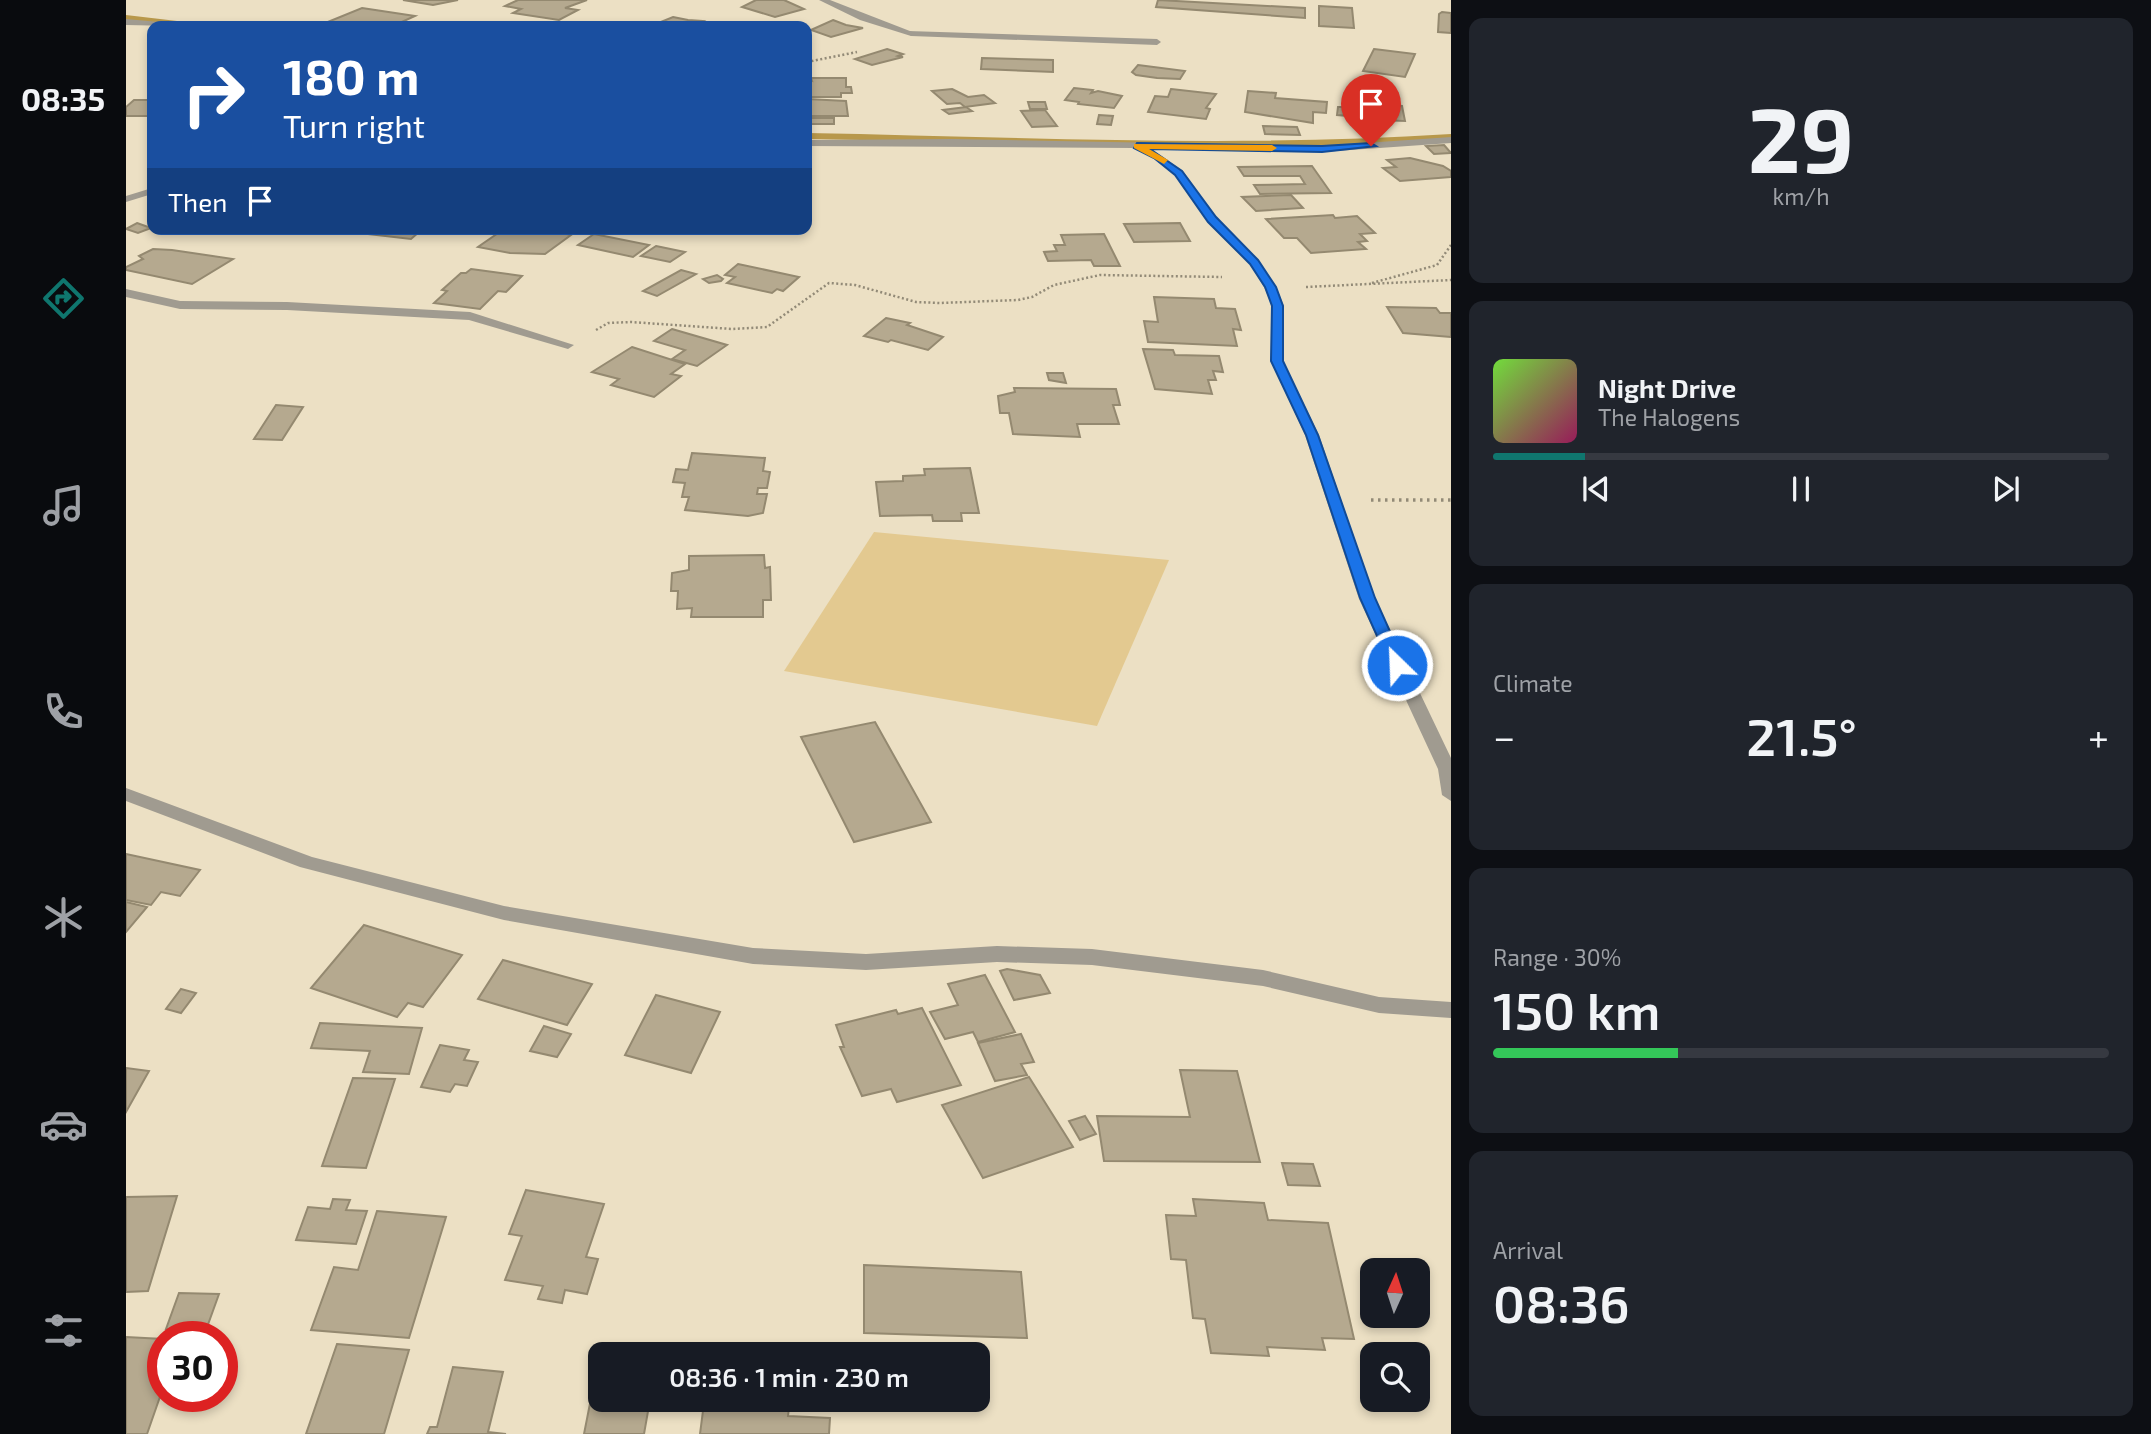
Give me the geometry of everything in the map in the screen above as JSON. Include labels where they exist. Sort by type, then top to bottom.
[{"type":"street","points":[[823,0],[863,18],[911,33],[1157,42]]},
{"type":"street","points":[[126,22],[147,24]]},
{"type":"street","points":[[812,143],[1322,149],[1451,140]]},
{"type":"street","points":[[1137,146],[1157,156],[1179,173],[1212,219],[1267,281],[1278,306],[1277,361],[1312,435],[1367,598],[1449,769],[1451,795]]},
{"type":"street","points":[[126,200],[147,193]]},
{"type":"street","points":[[126,293],[180,305],[287,306],[470,316],[568,345]]},
{"type":"street","points":[[126,794],[307,862],[504,913],[753,956],[866,961],[997,954],[1092,957],[1263,978],[1380,1005],[1451,1010]]},
{"type":"path","points":[[1365,286],[1437,265],[1451,245]]},
{"type":"path","points":[[568,345],[608,323],[732,329],[767,327],[828,283],[855,285],[916,302],[940,303],[1018,300],[1032,297],[1054,285],[1100,275],[1365,286],[1451,280]]},
{"type":"path","points":[[1335,499],[1451,500]]},
{"type":"shaded area","points":[[874,532],[1169,560],[1097,726],[784,671]]},
{"type":"building","points":[[403,0],[458,0],[433,5]]},
{"type":"building","points":[[518,0],[587,0],[565,8],[578,10],[559,20],[513,13],[521,9],[505,6]]},
{"type":"building","points":[[756,0],[784,0],[804,9],[775,17],[742,7]]},
{"type":"building","points":[[1158,0],[1305,8],[1305,18],[1156,7]]},
{"type":"building","points":[[1319,6],[1352,8],[1354,28],[1319,26]]},
{"type":"building","points":[[362,8],[415,16],[404,21],[330,21]]},
{"type":"building","points":[[1451,13],[1451,33],[1438,32],[1439,14]]},
{"type":"building","points":[[673,17],[703,21],[663,21]]},
{"type":"building","points":[[833,20],[863,28],[831,37],[812,30]]},
{"type":"building","points":[[887,49],[903,54],[898,56],[903,57],[872,65],[855,59]]},
{"type":"building","points":[[1374,49],[1415,54],[1405,77],[1363,71]]},
{"type":"building","points":[[982,58],[1053,60],[1053,72],[981,69]]},
{"type":"building","points":[[1138,65],[1185,71],[1180,79],[1157,78],[1136,75],[1132,72]]},
{"type":"building","points":[[812,78],[846,78],[846,87],[851,87],[852,93],[841,93],[841,97],[812,97]]},
{"type":"building","points":[[1074,88],[1093,90],[1091,93],[1098,91],[1122,96],[1114,108],[1078,104],[1079,102],[1065,100]]},
{"type":"building","points":[[952,89],[968,97],[984,95],[995,103],[965,107],[960,103],[947,104],[932,91]]},
{"type":"building","points":[[1171,89],[1216,94],[1206,108],[1210,109],[1206,119],[1148,112],[1155,96],[1168,97]]},
{"type":"building","points":[[1248,91],[1276,93],[1275,98],[1327,102],[1326,113],[1313,112],[1313,123],[1245,112]]},
{"type":"building","points":[[812,99],[846,101],[848,116],[812,116]]},
{"type":"building","points":[[134,100],[147,100],[147,116],[126,116],[126,107]]},
{"type":"building","points":[[1344,100],[1402,106],[1405,121],[1349,119],[1349,116],[1337,115],[1338,107],[1343,107]]},
{"type":"building","points":[[1028,102],[1045,102],[1047,109],[1030,109]]},
{"type":"building","points":[[966,107],[972,111],[949,114],[943,110]]},
{"type":"building","points":[[1045,110],[1057,126],[1032,127],[1021,111]]},
{"type":"building","points":[[1099,115],[1113,116],[1111,125],[1097,124]]},
{"type":"building","points":[[812,118],[834,118],[834,124],[812,124]]},
{"type":"building","points":[[1263,126],[1297,127],[1300,135],[1265,134]]},
{"type":"building","points":[[1444,145],[1451,153],[1434,154],[1426,146]]},
{"type":"building","points":[[1410,158],[1443,166],[1451,171],[1451,177],[1400,181],[1383,168],[1396,167],[1387,160]]},
{"type":"building","points":[[1312,166],[1331,193],[1260,194],[1254,185],[1305,184],[1300,176],[1244,176],[1238,167]]},
{"type":"building","points":[[1291,195],[1303,208],[1256,211],[1242,197]]},
{"type":"building","points":[[1333,215],[1335,218],[1357,216],[1375,233],[1360,234],[1367,241],[1358,242],[1366,249],[1311,253],[1297,238],[1284,238],[1266,219]]},
{"type":"building","points":[[137,223],[147,227],[147,230],[138,233],[126,229]]},
{"type":"building","points":[[1180,223],[1190,241],[1134,242],[1124,224]]},
{"type":"building","points":[[1104,234],[1120,266],[1094,266],[1091,260],[1048,261],[1044,252],[1057,251],[1054,245],[1065,245],[1061,235]]},
{"type":"building","points":[[377,235],[416,235],[411,239]]},
{"type":"building","points":[[495,235],[571,235],[545,254],[510,253],[478,247]]},
{"type":"building","points":[[593,235],[599,235],[649,245],[633,257],[578,245]]},
{"type":"building","points":[[656,246],[685,252],[670,262],[641,256]]},
{"type":"building","points":[[153,249],[233,259],[192,284],[126,270],[126,267],[143,259],[139,256]]},
{"type":"building","points":[[738,264],[799,277],[783,291],[777,289],[772,293],[727,283],[735,277],[725,275]]},
{"type":"building","points":[[471,269],[522,276],[506,292],[498,291],[480,309],[434,303],[447,291],[442,290],[461,273]]},
{"type":"building","points":[[681,270],[696,274],[657,296],[643,291]]},
{"type":"building","points":[[717,275],[723,279],[721,281],[709,283],[703,279]]},
{"type":"building","points":[[1154,297],[1214,299],[1216,308],[1235,309],[1241,330],[1233,329],[1237,346],[1148,342],[1144,321],[1158,322]]},
{"type":"building","points":[[1387,307],[1436,308],[1440,313],[1451,313],[1451,337],[1403,333]]},
{"type":"building","points":[[886,318],[910,323],[907,325],[943,337],[928,350],[864,336]]},
{"type":"building","points":[[672,329],[727,345],[697,366],[672,359],[685,350],[654,341]]},
{"type":"building","points":[[632,347],[685,364],[671,374],[681,376],[654,397],[611,385],[619,379],[592,372]]},
{"type":"building","points":[[1143,349],[1173,350],[1175,355],[1219,356],[1223,372],[1213,371],[1216,380],[1208,380],[1212,394],[1155,389]]},
{"type":"building","points":[[1047,373],[1063,373],[1066,383],[1049,380]]},
{"type":"building","points":[[1014,388],[1116,389],[1120,405],[1113,405],[1119,424],[1077,424],[1080,437],[1013,434],[1009,413],[1000,413],[998,396],[1015,392]]},
{"type":"building","points":[[276,405],[303,407],[282,440],[254,439]]},
{"type":"building","points":[[692,453],[765,458],[763,471],[770,472],[767,488],[758,488],[757,494],[767,494],[763,513],[748,516],[685,510],[689,497],[682,497],[685,483],[673,482],[676,469],[688,470]]},
{"type":"building","points":[[970,468],[979,513],[961,513],[962,521],[933,521],[932,515],[880,516],[876,482],[903,481],[903,476],[925,475],[924,469]]},
{"type":"building","points":[[764,555],[765,568],[770,567],[771,600],[763,600],[763,617],[691,617],[692,608],[677,609],[678,591],[671,591],[672,573],[689,570],[689,556]]},
{"type":"building","points":[[875,722],[931,822],[854,842],[801,737]]},
{"type":"building","points":[[126,854],[200,870],[180,896],[161,892],[151,905],[126,900]]},
{"type":"building","points":[[126,902],[147,907],[126,932]]},
{"type":"building","points":[[364,925],[462,955],[423,1007],[408,1003],[397,1017],[311,988]]},
{"type":"building","points":[[503,960],[592,984],[567,1025],[478,999]]},
{"type":"building","points":[[1007,969],[1040,975],[1050,993],[1014,1000],[1000,971]]},
{"type":"building","points":[[985,975],[1015,1032],[978,1042],[973,1032],[945,1039],[930,1012],[958,1005],[948,984]]},
{"type":"building","points":[[181,989],[196,993],[181,1013],[166,1009]]},
{"type":"building","points":[[656,995],[720,1012],[691,1073],[625,1055]]},
{"type":"building","points":[[922,1008],[961,1085],[897,1102],[891,1089],[862,1096],[840,1047],[844,1047],[836,1025],[896,1010],[898,1014]]},
{"type":"building","points":[[320,1023],[422,1028],[409,1074],[363,1072],[370,1051],[311,1048]]},
{"type":"building","points":[[544,1026],[571,1034],[557,1057],[530,1051]]},
{"type":"building","points":[[1021,1034],[1034,1062],[1021,1064],[1027,1075],[995,1081],[978,1043]]},
{"type":"building","points":[[440,1045],[469,1050],[464,1060],[478,1062],[467,1086],[455,1084],[450,1092],[421,1087]]},
{"type":"building","points":[[126,1068],[149,1071],[126,1112]]},
{"type":"building","points":[[1180,1070],[1237,1071],[1260,1162],[1104,1161],[1097,1116],[1190,1117]]},
{"type":"building","points":[[1029,1077],[1073,1147],[983,1178],[942,1105]]},
{"type":"building","points":[[353,1078],[395,1079],[366,1168],[322,1166]]},
{"type":"building","points":[[1085,1116],[1096,1134],[1080,1140],[1069,1121]]},
{"type":"building","points":[[1282,1163],[1313,1164],[1320,1186],[1288,1185]]},
{"type":"building","points":[[526,1190],[604,1204],[586,1257],[598,1259],[587,1294],[565,1290],[562,1303],[538,1299],[543,1286],[505,1280],[522,1236],[509,1234]]},
{"type":"building","points":[[177,1196],[148,1291],[126,1292],[126,1197]]},
{"type":"building","points":[[333,1199],[350,1200],[346,1210],[367,1211],[356,1244],[296,1240],[308,1207],[330,1209]]},
{"type":"building","points":[[1193,1199],[1264,1203],[1268,1220],[1328,1223],[1354,1339],[1322,1338],[1325,1350],[1267,1347],[1269,1356],[1211,1353],[1205,1319],[1193,1318],[1186,1260],[1171,1259],[1166,1215],[1196,1216]]},
{"type":"building","points":[[377,1211],[446,1217],[409,1338],[311,1330],[334,1267],[358,1270]]},
{"type":"building","points":[[864,1265],[1021,1272],[1027,1338],[864,1333]]},
{"type":"building","points":[[179,1293],[219,1294],[209,1321],[169,1321]]},
{"type":"building","points":[[126,1337],[147,1338],[147,1412],[155,1412],[147,1434],[126,1434]]},
{"type":"building","points":[[337,1344],[409,1350],[384,1434],[306,1434]]},
{"type":"building","points":[[453,1367],[503,1372],[488,1432],[506,1434],[427,1434],[430,1427],[437,1427]]},
{"type":"building","points":[[588,1412],[648,1412],[644,1434],[584,1434]]},
{"type":"building","points":[[703,1412],[788,1412],[788,1416],[830,1418],[829,1434],[700,1434]]},
{"type":"waterway","points":[[126,18],[152,21]]},
{"type":"waterway","points":[[812,136],[1213,144],[1344,144],[1451,137]]},
{"type":"slow traffic","points":[[1164,162],[1137,146],[1272,148]]},
{"type":"route","points":[[1371,146],[1322,149],[1137,146],[1157,156],[1179,173],[1212,219],[1254,262],[1270,287],[1278,306],[1277,361],[1312,435],[1367,598],[1397,665]]}]
